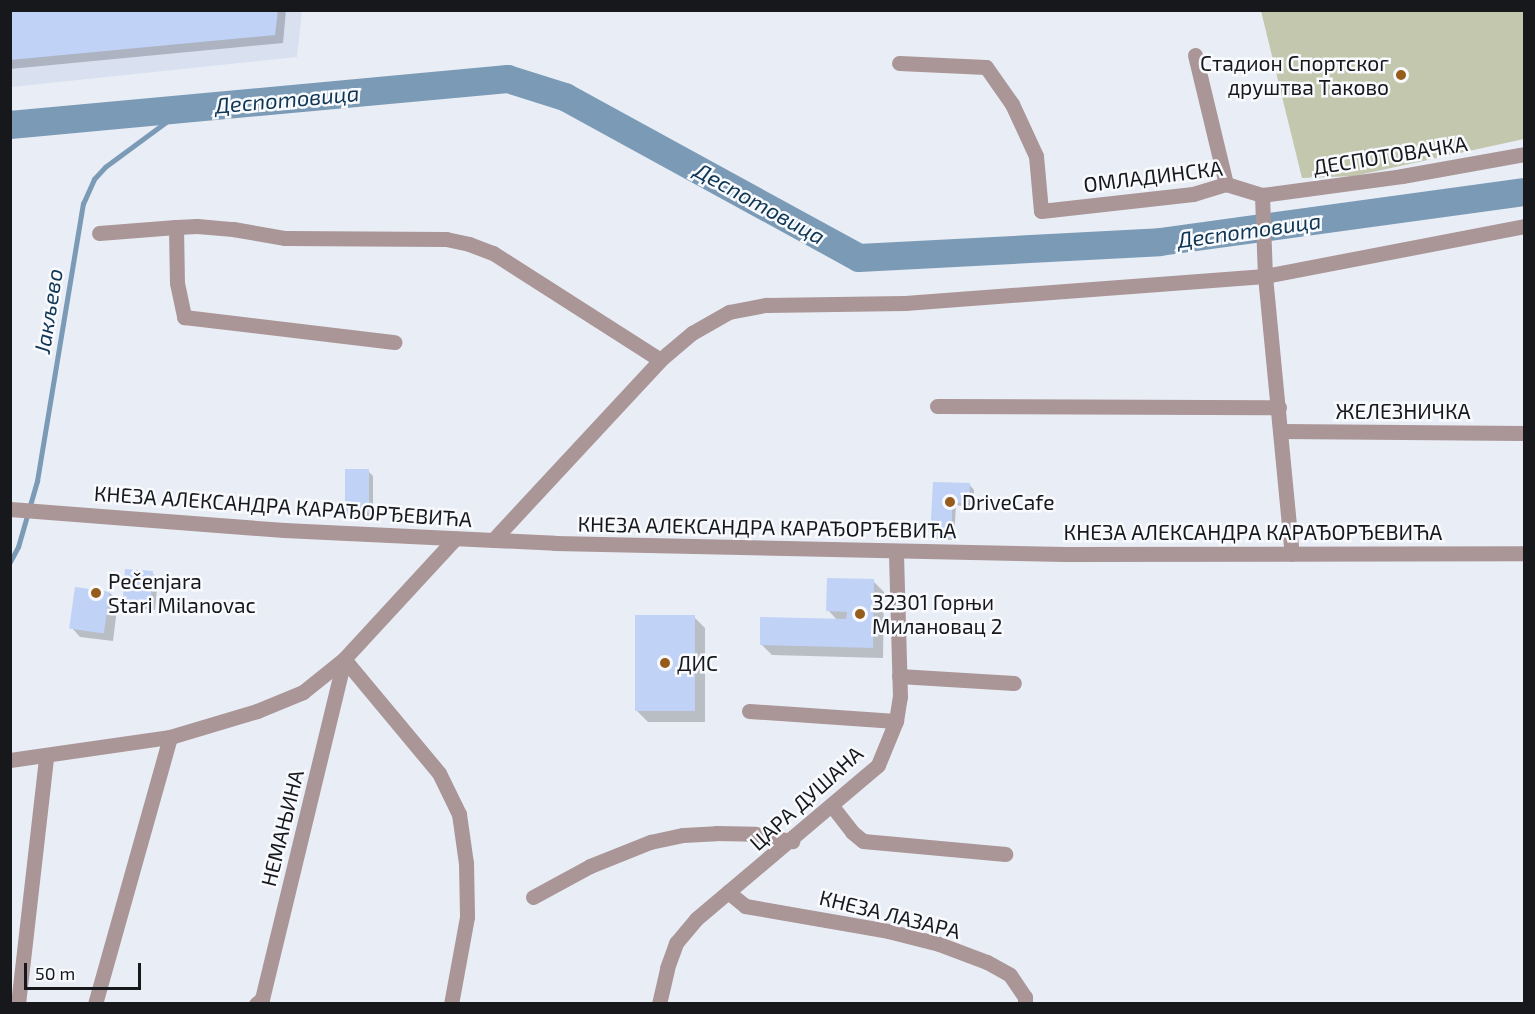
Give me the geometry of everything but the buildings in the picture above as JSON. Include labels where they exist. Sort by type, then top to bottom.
[{"type":"street","points":[[1195,55],[1226,184]]},
{"type":"street","name":"ОМЛАДИНСКА","points":[[899,63],[986,67],[1012,104],[1036,156],[1041,211],[1193,194],[1226,184],[1261,201]]},
{"type":"street","name":"ДЕСПОТОВАЧКА","points":[[1261,201],[1524,154]]},
{"type":"street","points":[[1261,201],[1292,554]]},
{"type":"street","points":[[493,540],[660,360],[692,333],[729,312],[766,305],[905,303],[1266,276],[1524,226]]},
{"type":"street","points":[[99,233],[176,227],[221,228],[285,238],[446,239],[469,244],[494,253],[660,360]]},
{"type":"street","points":[[176,227],[177,283],[184,317],[395,342]]},
{"type":"street","points":[[937,406],[1280,407]]},
{"type":"street","name":"ЖЕЛЕЗНИЧКА","points":[[1281,431],[1524,433]]},
{"type":"street","name":"КНЕЗА АЛЕКСАНДРА КАРАЂОРЂЕВИЋА","points":[[10,509],[273,530],[454,540],[896,551],[1524,553]]},
{"type":"street","points":[[10,760],[46,757],[170,737],[257,711],[303,692],[344,659],[454,540]]},
{"type":"street","name":"ЦАРА ДУШАНА","points":[[659,1004],[667,968],[676,943],[696,919],[792,841],[878,765],[896,721],[899,676],[896,551]]},
{"type":"street","points":[[344,659],[439,773],[459,814],[466,863],[466,917],[452,1004]]},
{"type":"street","name":"НЕМАЊИНА","points":[[256,1004],[262,999],[344,659]]},
{"type":"street","points":[[899,676],[1014,683]]},
{"type":"street","points":[[749,711],[896,721]]},
{"type":"street","points":[[94,1004],[170,737]]},
{"type":"street","points":[[18,1004],[46,757]]},
{"type":"street","points":[[832,806],[852,832],[863,841],[1005,854]]},
{"type":"street","points":[[534,897],[590,866],[650,842],[683,835],[716,833],[755,834],[792,841]]},
{"type":"street","name":"КНЕЗА ЛАЗАРА","points":[[728,892],[745,906],[888,931],[939,944],[987,962],[1010,975],[1025,998],[1025,1004]]},
{"type":"shaded area","points":[[10,11],[302,11],[297,57],[11,87]]},
{"type":"green space","name":"Стадион Спортског друштва Таково","points":[[1261,11],[1524,11],[1524,139],[1354,176],[1302,178]]},
{"type":"waterway","name":"Деспотовица","points":[[10,125],[508,79],[565,97],[859,258],[1160,242],[1524,192]]},
{"type":"waterway","name":"Јакљево","points":[[10,562],[18,547],[37,481],[83,204],[94,179],[105,167],[185,108]]},
{"type":"place","name":"Стадион Спортског друштва Таково","points":[[1401,75]]},
{"type":"place","name":"DriveCafe","points":[[950,502]]},
{"type":"place","name":"Pečenjara Stari Milanovac","points":[[96,593]]},
{"type":"place","name":"32301 Горњи Милановац 2","points":[[860,614]]},
{"type":"place","name":"ДИС","points":[[665,663]]}]
